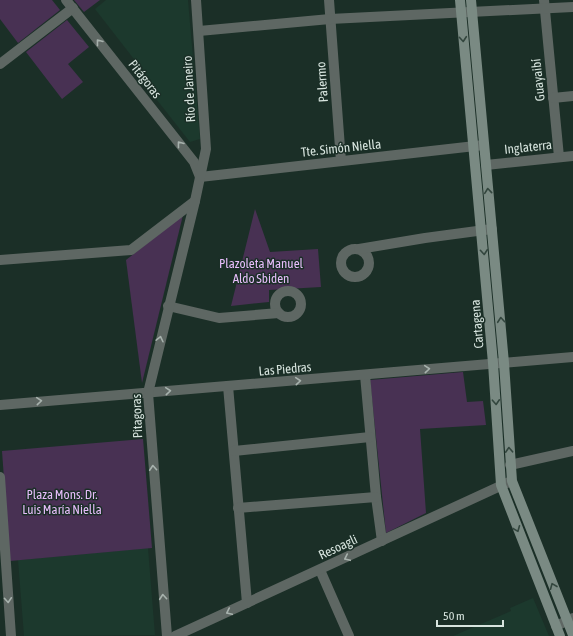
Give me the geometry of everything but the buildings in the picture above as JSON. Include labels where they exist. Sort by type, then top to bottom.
[{"type":"main road","name":"Cartagena","points":[[460,0],[482,230],[501,485],[560,636]]},
{"type":"main road","name":"Cartagena","points":[[472,0],[504,363],[512,481],[570,620],[573,635]]},
{"type":"street","name":"Río de Janeiro","points":[[196,0],[206,149],[200,177]]},
{"type":"street","name":"Palermo","points":[[329,0],[341,161]]},
{"type":"street","points":[[0,64],[69,4]]},
{"type":"street","name":"Pitágoras","points":[[69,4],[194,162],[200,177]]},
{"type":"street","points":[[199,31],[330,18],[461,11],[472,12],[544,4],[573,7]]},
{"type":"street","name":"Guayaibí","points":[[544,4],[558,157]]},
{"type":"street","points":[[553,98],[573,96]]},
{"type":"street","name":"Tte. Simón Niella","points":[[200,177],[484,145]]},
{"type":"street","name":"Inglaterra","points":[[486,165],[573,156]]},
{"type":"street","name":"Pitagoras","points":[[166,636],[148,393],[200,177]]},
{"type":"street","points":[[0,260],[131,250],[195,201]]},
{"type":"street","points":[[359,249],[492,229]]},
{"type":"street","points":[[168,306],[219,318],[279,313]]},
{"type":"street","name":"Las Piedras","points":[[0,405],[573,357]]},
{"type":"street","points":[[365,375],[376,497],[382,541]]},
{"type":"street","points":[[228,386],[247,603]]},
{"type":"street","points":[[234,451],[370,437]]},
{"type":"street","points":[[510,465],[573,451]]},
{"type":"street","points":[[0,477],[11,636]]},
{"type":"street","name":"Resoagli","points":[[175,636],[512,481]]},
{"type":"street","points":[[238,508],[376,497]]},
{"type":"street","points":[[320,570],[349,636]]},
{"type":"street","points":[[556,626],[570,620]]},
{"type":"shaded area","points":[[106,0],[188,0],[200,139],[190,142],[146,86],[151,81],[95,9]]},
{"type":"shaded area","points":[[148,548],[155,635],[24,636],[18,560]]},
{"type":"shaded area","points":[[533,598],[549,636],[453,636],[511,611],[510,608]]},
{"type":"green space","points":[[0,0],[52,0],[60,10],[18,43],[0,19]]},
{"type":"green space","points":[[74,0],[100,0],[84,12]]},
{"type":"green space","points":[[67,20],[89,47],[68,64],[83,82],[62,99],[26,52]]},
{"type":"green space","name":"Plazoleta Manuel Aldo Sbiden","points":[[255,209],[270,252],[318,249],[321,287],[269,290],[269,302],[231,306]]},
{"type":"green space","points":[[183,215],[142,383],[126,260]]},
{"type":"green space","points":[[463,372],[467,402],[483,401],[486,425],[420,429],[426,513],[386,533],[370,380]]},
{"type":"green space","name":"Plaza Mons. Dr. Luis María Niella","points":[[143,439],[152,548],[10,561],[2,451]]}]
